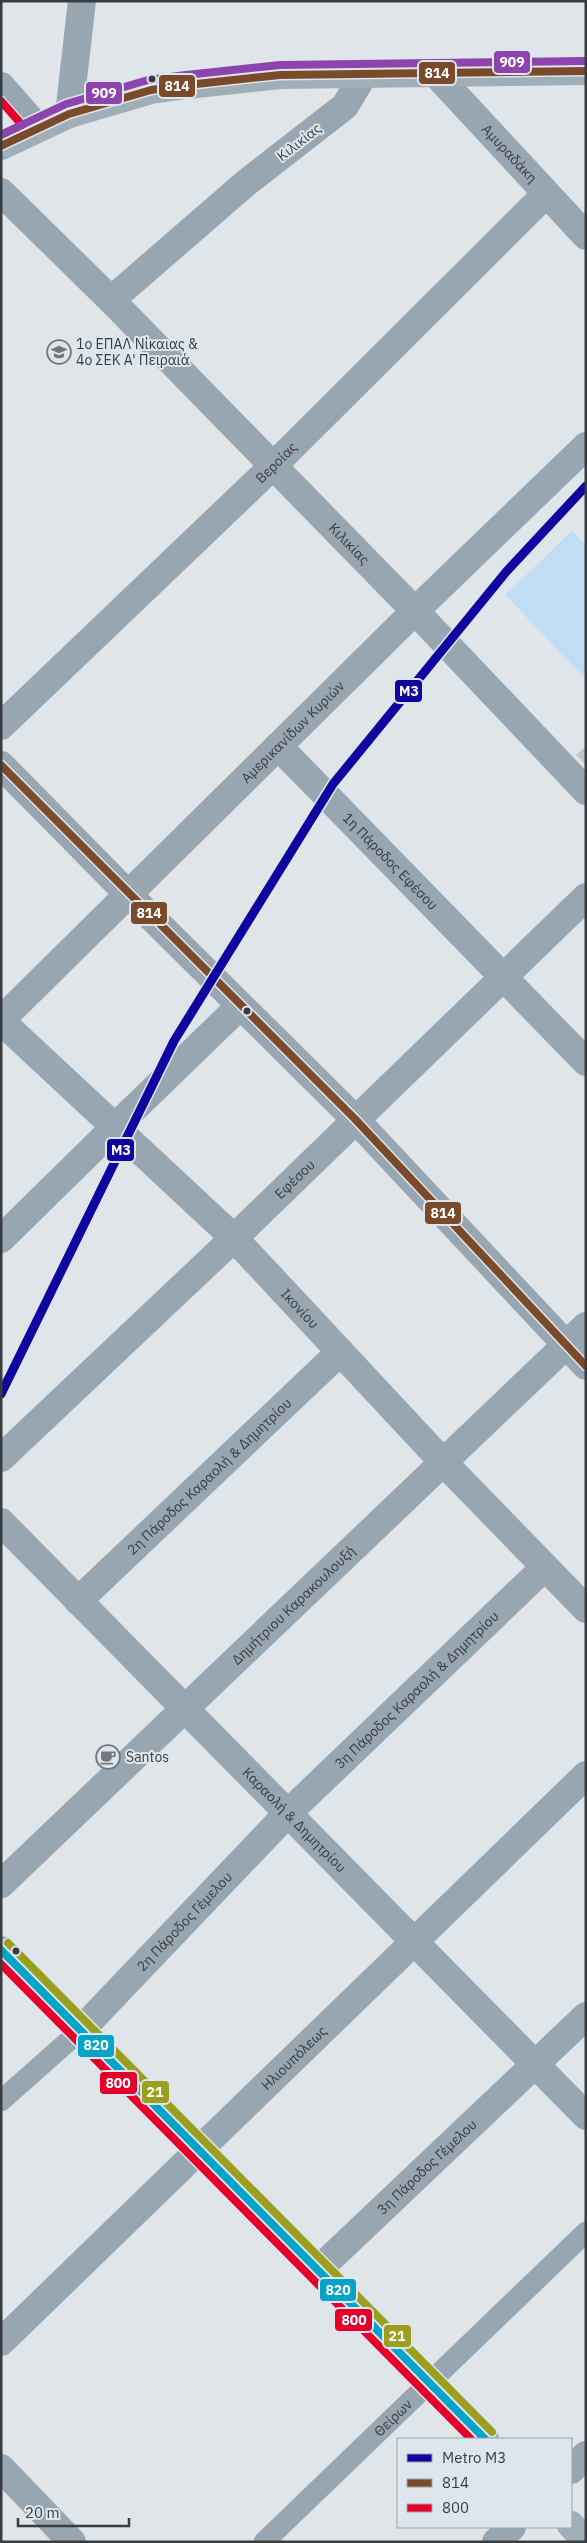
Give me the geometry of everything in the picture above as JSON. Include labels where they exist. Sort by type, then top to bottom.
[{"type":"main road","points":[[1,146],[69,114],[151,90],[187,85],[280,75],[586,71]]},
{"type":"main road","points":[[1,1950],[485,2438]]},
{"type":"main road","points":[[572,2526],[586,2540]]},
{"type":"street","points":[[69,114],[82,1]]},
{"type":"street","name":"Αμυραδάκη","points":[[434,72],[586,236]]},
{"type":"street","name":"Κιλικίας","points":[[112,300],[246,184],[344,106],[364,74]]},
{"type":"street","points":[[1,86],[38,128]]},
{"type":"street","name":"Κιλικίας","points":[[1,192],[112,300],[586,791]]},
{"type":"street","name":"Βεροίας","points":[[1,726],[273,466],[546,194]]},
{"type":"street","name":"Αμερικανίδων Κυριών","points":[[1,1020],[414,611],[586,446]]},
{"type":"street","name":"1η Πάροδος Εφέσου","points":[[278,746],[586,1062]]},
{"type":"street","points":[[1,764],[128,894],[355,1120],[586,1366]]},
{"type":"street","name":"Εφέσου","points":[[1,1458],[234,1238],[586,897]]},
{"type":"street","points":[[1,1239],[240,1006]]},
{"type":"street","name":"Ικονίου","points":[[1,1020],[234,1238],[443,1462],[586,1609]]},
{"type":"street","name":"Δημήτριου Καρακουλουξή","points":[[1,1884],[586,1326]]},
{"type":"street","name":"2η Πάροδος Καραολή & Δημητρίου","points":[[78,1601],[340,1352]]},
{"type":"street","name":"Καραολή & Δημητρίου","points":[[1,1522],[586,2116]]},
{"type":"street","name":"3η Πάροδος Καραολή & Δημητρίου","points":[[288,1814],[545,1567]]},
{"type":"street","name":"Ηλιουπόλεως","points":[[1,2342],[586,1775]]},
{"type":"street","name":"2η Πάροδος Γέμελου","points":[[80,2030],[288,1814]]},
{"type":"street","name":"3η Πάροδος Γέμελου","points":[[318,2270],[586,2016]]},
{"type":"street","points":[[572,2469],[586,2455]]},
{"type":"street","points":[[1,2468],[72,2542]]},
{"type":"street","points":[[496,2542],[511,2528]]},
{"type":"lane","points":[[1,2101],[80,2030]]},
{"type":"lane","name":"Θείρων","points":[[264,2542],[586,2232]]},
{"type":"shaded area","points":[[572,531],[586,545],[586,679],[505,595]]},
{"type":"building","points":[[586,746],[586,765],[576,755]]},
{"type":"metro line","name":"Μ3","points":[[1,1394],[174,1041],[333,784],[506,572],[586,486]]},
{"type":"transit line","name":"909","points":[[1,135],[66,104],[148,80],[186,75],[280,65],[586,61]]},
{"type":"transit line","name":"814","points":[[1,146],[69,114],[151,90],[187,85],[280,75],[586,71]]},
{"type":"transit line","name":"800","points":[[1,101],[22,125],[1,135]]},
{"type":"transit line","name":"814","points":[[1,765],[355,1119],[586,1366]]},
{"type":"transit line","name":"21","points":[[8,1943],[492,2432]]},
{"type":"transit line","name":"820","points":[[1,1950],[484,2438]]},
{"type":"transit line","name":"800","points":[[1,1964],[470,2438]]},
{"type":"place","name":"1ο ΕΠΑΛ Νίκαιας & 4ο ΣΕΚ Α' Πειραιά","points":[[59,352]]},
{"type":"place","name":"Santos","points":[[108,1757]]}]
